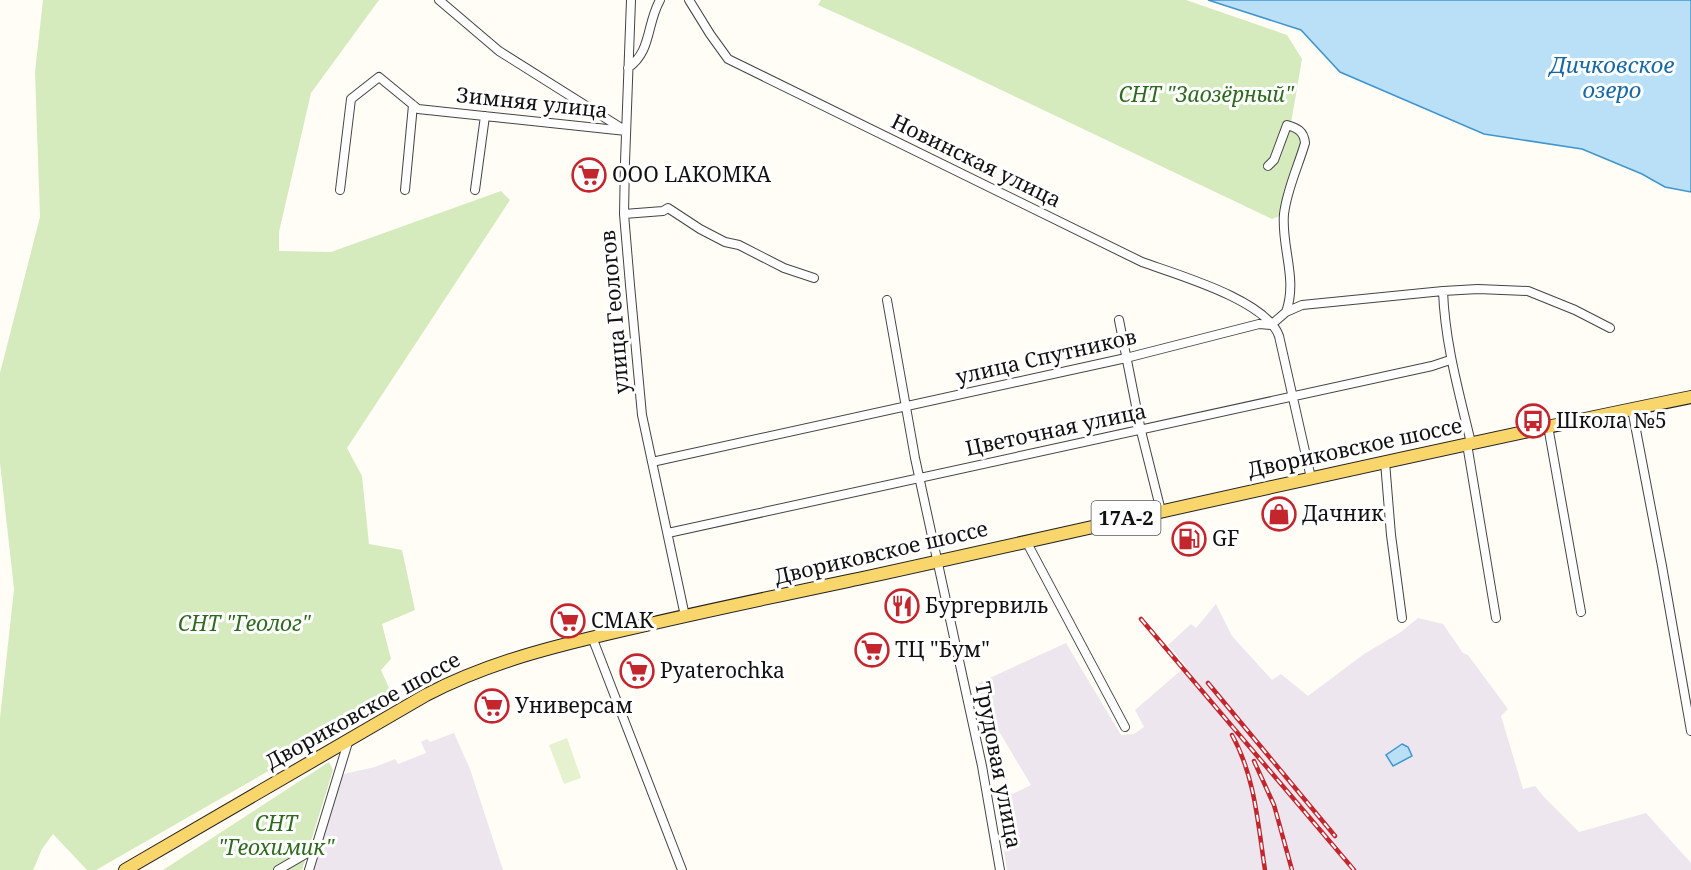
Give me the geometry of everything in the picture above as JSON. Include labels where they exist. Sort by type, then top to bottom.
[{"type":"main road","name":"Двориковское шоссе","points":[[125,870],[426,695],[470,674],[533,651],[1026,540],[1691,397]]},
{"type":"street","name":"Зимняя улица","points":[[439,0],[499,51],[626,131]]},
{"type":"street","name":"улица Геологов","points":[[631,0],[624,214],[642,415],[685,616]]},
{"type":"street","points":[[628,68],[642,56],[653,13],[660,0]]},
{"type":"street","name":"Новинская улица","points":[[689,0],[728,59],[1143,262],[1245,303],[1264,316],[1271,325]]},
{"type":"street","name":"Зимняя улица","points":[[340,190],[351,99],[379,77],[418,109],[626,131]]},
{"type":"street","points":[[405,189],[413,105]]},
{"type":"street","points":[[476,190],[485,116]]},
{"type":"street","points":[[1268,166],[1274,160],[1287,125],[1298,129],[1305,136],[1305,143],[1288,189],[1284,217],[1291,298],[1286,312]]},
{"type":"street","points":[[624,214],[663,211],[668,208],[700,229],[726,242],[740,245],[783,268],[814,278]]},
{"type":"street","points":[[1311,478],[1279,336],[1275,327],[1271,325],[1286,312],[1302,304],[1443,291],[1478,289],[1528,291],[1575,310],[1610,328]]},
{"type":"street","points":[[1443,291],[1444,322],[1450,360],[1469,443],[1496,618]]},
{"type":"street","name":"Трудовая улица","points":[[887,300],[919,476],[982,766],[1000,870]]},
{"type":"street","points":[[1119,320],[1141,431],[1161,511]]},
{"type":"street","name":"улица Спутников","points":[[652,462],[1126,358],[1259,324],[1271,325]]},
{"type":"street","name":"Цветочная улица","points":[[668,533],[919,476],[1141,431],[1432,366],[1450,360]]},
{"type":"street","points":[[1632,409],[1691,731]]},
{"type":"street","points":[[1548,426],[1581,612]]},
{"type":"street","points":[[1385,462],[1391,535],[1402,618]]},
{"type":"street","points":[[1026,540],[1125,727]]},
{"type":"street","points":[[592,637],[682,870]]},
{"type":"street","points":[[309,870],[349,738]]},
{"type":"street","points":[[278,870],[316,848]]},
{"type":"shaded area","points":[[1216,604],[1232,636],[1272,680],[1281,674],[1308,696],[1364,654],[1401,632],[1418,618],[1443,624],[1508,709],[1501,716],[1523,789],[1535,786],[1579,832],[1646,813],[1691,863],[1691,870],[1007,870],[996,802],[1031,785],[972,686],[1066,643],[1121,735],[1134,734],[1144,727],[1135,710],[1186,666],[1168,645],[1191,624],[1196,628]]},
{"type":"shaded area","points":[[454,733],[470,769],[503,870],[314,870],[343,774],[375,767],[395,759],[398,764],[426,753],[421,742],[427,739],[430,742]]},
{"type":"green space","name":"СНТ \"Геолог\"","points":[[43,0],[379,0],[311,93],[279,232],[279,251],[331,252],[501,191],[510,200],[347,448],[362,476],[369,544],[402,550],[415,610],[382,624],[391,659],[381,670],[394,699],[96,870],[87,870],[53,834],[42,849],[33,870],[0,870],[0,718],[14,589],[0,463],[0,373],[40,217],[35,72]]},
{"type":"green space","name":"СНТ \"Заозёрный\"","points":[[821,0],[1186,0],[1287,35],[1302,59],[1291,123],[1301,143],[1284,190],[1280,216],[1272,219],[818,5]]},
{"type":"green space","points":[[567,738],[581,778],[564,784],[549,745]]},
{"type":"green space","name":"СНТ \"Геохимик\"","points":[[329,762],[333,770],[302,870],[163,870]]},
{"type":"water","name":"Дичковское озеро","points":[[1208,0],[1691,0],[1691,192],[1665,187],[1642,174],[1582,149],[1484,134],[1340,72],[1301,30]]},
{"type":"water","points":[[1402,744],[1408,747],[1412,756],[1393,766],[1386,755]]},
{"type":"railway","points":[[1141,619],[1354,870]]},
{"type":"railway","points":[[1208,683],[1335,836]]},
{"type":"railway","points":[[1232,735],[1251,784],[1265,870]]},
{"type":"railway","points":[[1254,761],[1274,805],[1292,870]]},
{"type":"place","name":"OOO LAKOMKA","points":[[589,175]]},
{"type":"place","name":"Школа №5","points":[[1533,421]]},
{"type":"place","name":"Дачник","points":[[1279,514]]},
{"type":"place","name":"GF","points":[[1189,539]]},
{"type":"place","name":"Бургервиль","points":[[902,606]]},
{"type":"place","name":"СМАК","points":[[568,621]]},
{"type":"place","name":"ТЦ \"Бум\"","points":[[872,650]]},
{"type":"place","name":"Pyaterochka","points":[[637,671]]},
{"type":"place","name":"Универсам","points":[[492,706]]}]
